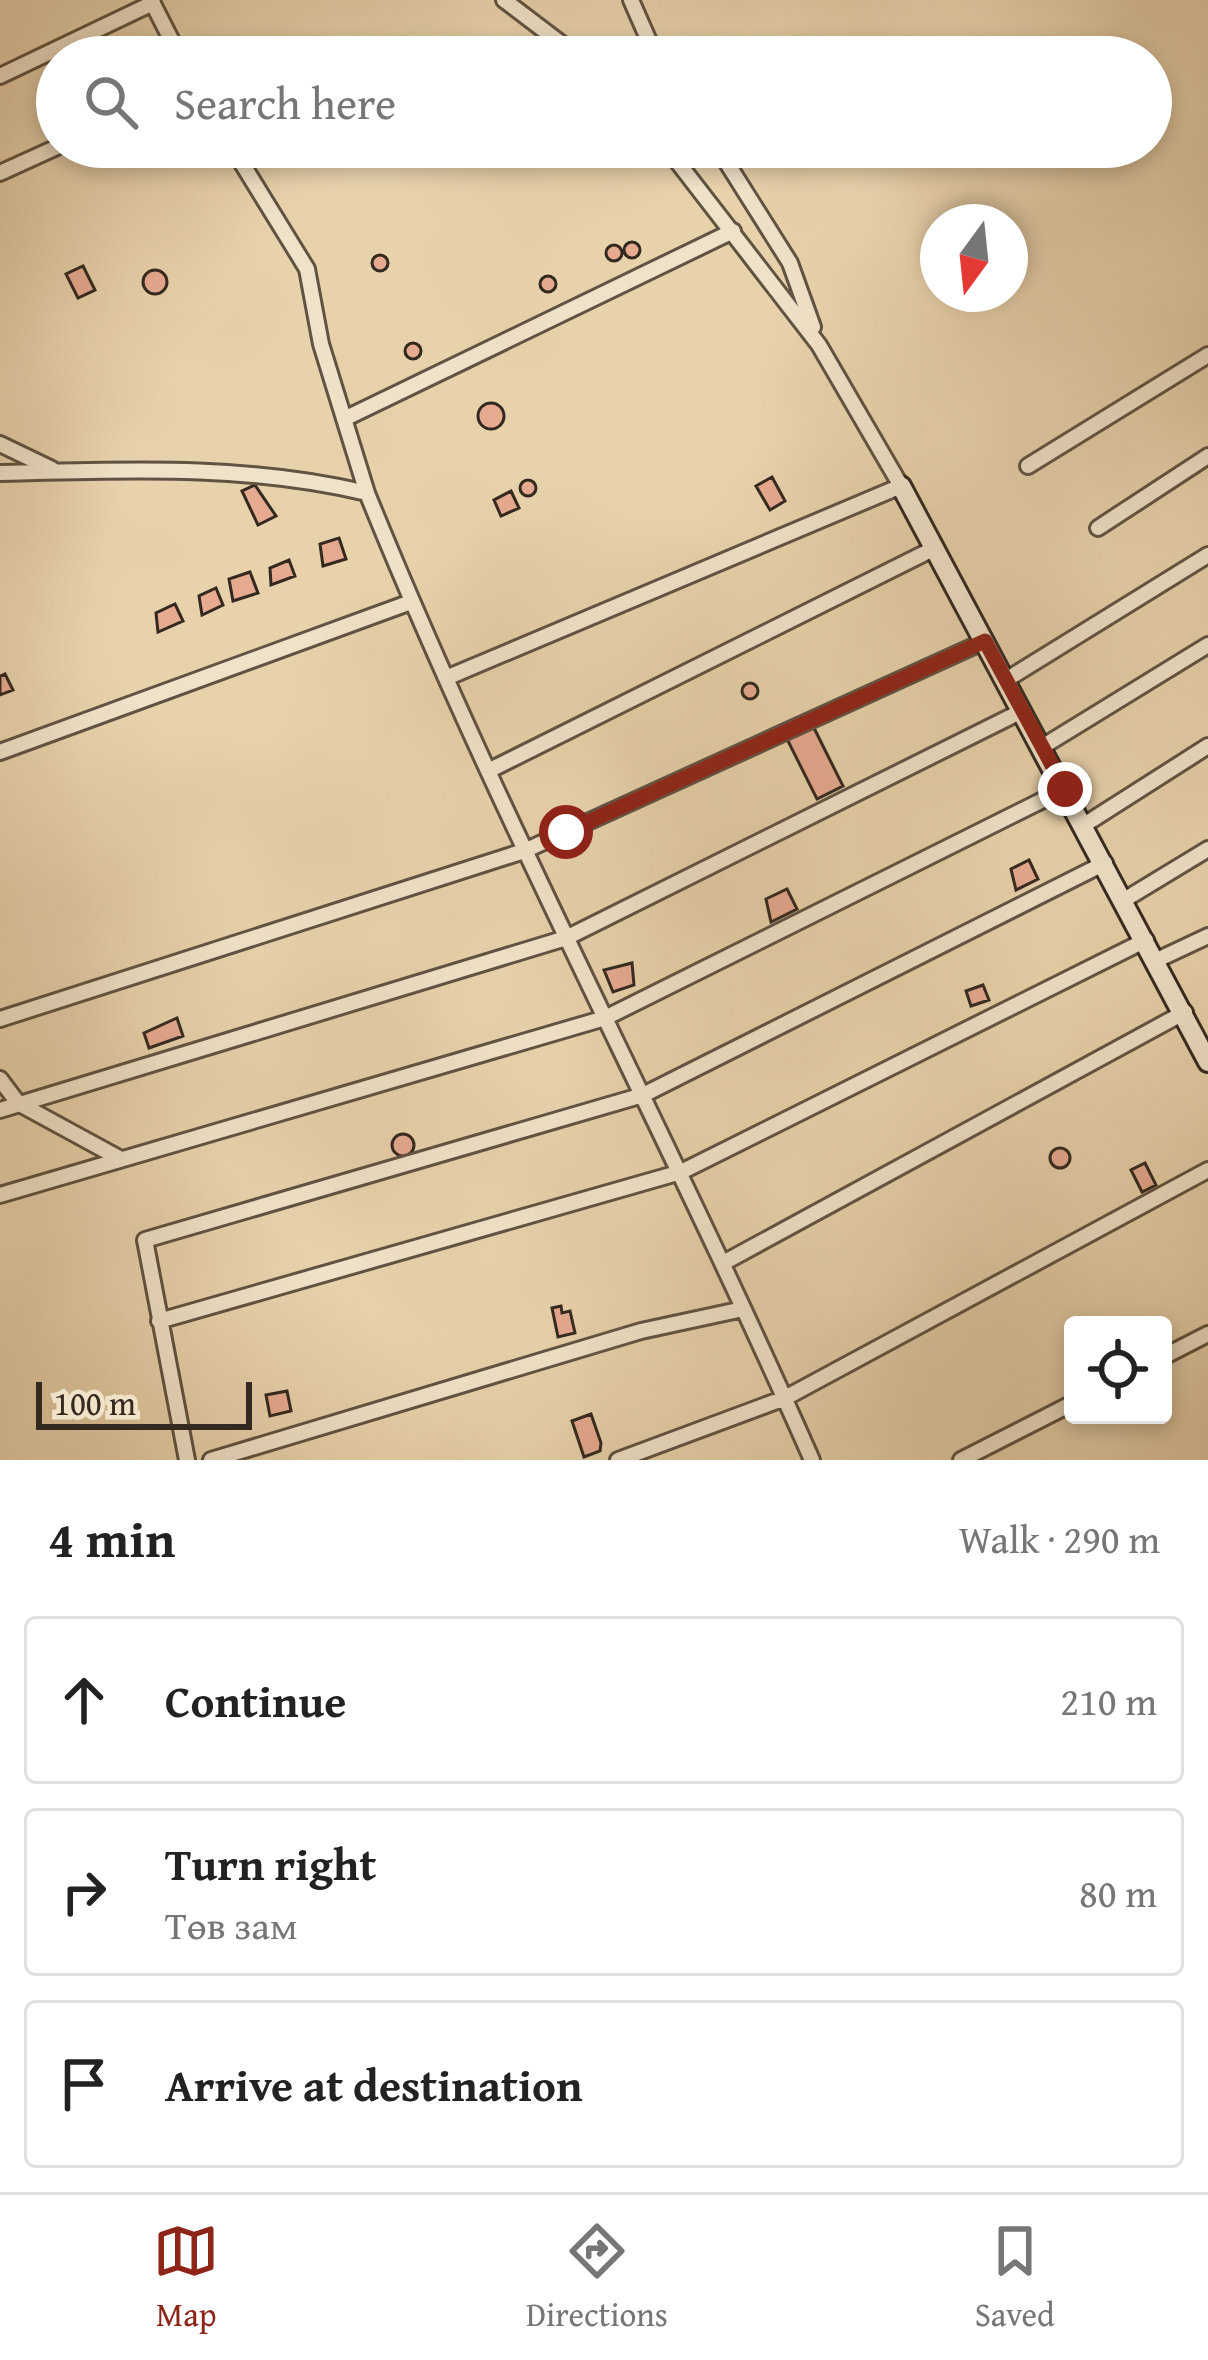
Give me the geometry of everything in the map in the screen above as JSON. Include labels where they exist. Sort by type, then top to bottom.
[{"type":"street","points":[[504,0],[551,36]]},
{"type":"street","points":[[631,0],[647,36]]},
{"type":"street","points":[[81,36],[152,1],[170,36]]},
{"type":"street","points":[[0,76],[36,58]]},
{"type":"street","points":[[0,173],[36,157]]},
{"type":"street","points":[[245,168],[307,269],[367,493],[411,602],[524,851],[724,1262],[812,1460]]},
{"type":"street","points":[[683,168],[820,345],[1157,960],[1195,1020],[1208,1062]]},
{"type":"street","points":[[730,168],[790,262],[820,345]]},
{"type":"street","points":[[344,419],[733,231]]},
{"type":"street","points":[[1028,466],[1208,356]]},
{"type":"street","points":[[0,444],[57,472]]},
{"type":"street","points":[[1098,528],[1208,456]]},
{"type":"street","points":[[0,473],[157,469],[304,478],[367,493]]},
{"type":"street","points":[[446,678],[901,486]]},
{"type":"street","points":[[488,771],[934,548]]},
{"type":"street","points":[[1006,680],[1208,555]]},
{"type":"street","points":[[0,752],[411,602]]},
{"type":"street","points":[[0,1019],[524,851],[985,641]]},
{"type":"street","points":[[1042,747],[1208,645]]},
{"type":"street","points":[[0,1110],[566,938],[1022,711]]},
{"type":"street","points":[[1084,825],[1208,746]]},
{"type":"street","points":[[0,1195],[605,1018],[1065,789]]},
{"type":"street","points":[[1124,900],[1208,849]]},
{"type":"street","points":[[187,1460],[146,1240],[643,1095],[1105,863]]},
{"type":"street","points":[[1157,960],[1208,936]]},
{"type":"street","points":[[159,1321],[681,1172],[1146,940]]},
{"type":"street","points":[[724,1262],[1195,1020]]},
{"type":"street","points":[[0,1079],[18,1103],[119,1158]]},
{"type":"street","points":[[618,1460],[784,1398],[1208,1170]]},
{"type":"street","points":[[211,1460],[641,1331],[743,1309]]},
{"type":"street","points":[[1172,1352],[1208,1334]]},
{"type":"street","points":[[961,1460],[1064,1408]]},
{"type":"building","points":[[632,242],[640,250],[632,258],[624,250]]},
{"type":"building","points":[[614,245],[622,253],[614,261],[606,253]]},
{"type":"building","points":[[380,255],[388,263],[380,271],[372,263]]},
{"type":"building","points":[[83,266],[95,290],[78,298],[66,274]]},
{"type":"building","points":[[155,270],[167,282],[155,294],[143,282]]},
{"type":"building","points":[[548,276],[556,284],[548,292],[540,284]]},
{"type":"building","points":[[413,343],[421,351],[413,359],[405,351]]},
{"type":"building","points":[[491,403],[504,416],[491,429],[478,416]]},
{"type":"building","points":[[772,477],[785,501],[770,510],[756,486]]},
{"type":"building","points":[[528,480],[536,488],[528,496],[520,488]]},
{"type":"building","points":[[255,485],[276,516],[258,525],[242,491]]},
{"type":"building","points":[[511,491],[519,508],[501,516],[494,500]]},
{"type":"building","points":[[339,538],[346,559],[323,566],[320,544]]},
{"type":"building","points":[[289,560],[295,576],[271,585],[270,568]]},
{"type":"building","points":[[250,572],[258,593],[233,601],[229,579]]},
{"type":"building","points":[[216,588],[223,605],[202,615],[199,596]]},
{"type":"building","points":[[175,604],[183,621],[158,632],[156,613]]},
{"type":"building","points":[[5,674],[13,690],[0,695],[0,676]]},
{"type":"building","points":[[750,683],[758,691],[750,699],[742,691]]},
{"type":"building","points":[[813,726],[843,786],[817,799],[787,739]]},
{"type":"building","points":[[1029,860],[1038,879],[1016,890],[1011,869]]},
{"type":"building","points":[[787,889],[797,909],[771,922],[766,899]]},
{"type":"building","points":[[632,963],[634,985],[613,992],[604,970]]},
{"type":"building","points":[[983,985],[989,1000],[971,1006],[966,991]]},
{"type":"building","points":[[177,1018],[183,1036],[149,1048],[144,1033]]},
{"type":"building","points":[[403,1134],[414,1145],[403,1156],[392,1145]]},
{"type":"building","points":[[1060,1148],[1070,1158],[1060,1168],[1050,1158]]},
{"type":"building","points":[[1145,1163],[1156,1185],[1142,1192],[1131,1170]]},
{"type":"building","points":[[561,1306],[562,1313],[570,1311],[575,1333],[558,1337],[552,1308]]},
{"type":"building","points":[[287,1391],[291,1411],[270,1416],[266,1395]]},
{"type":"building","points":[[591,1414],[600,1451],[584,1457],[572,1421]]},
{"type":"route","points":[[566,832],[985,641],[1065,789]]}]
